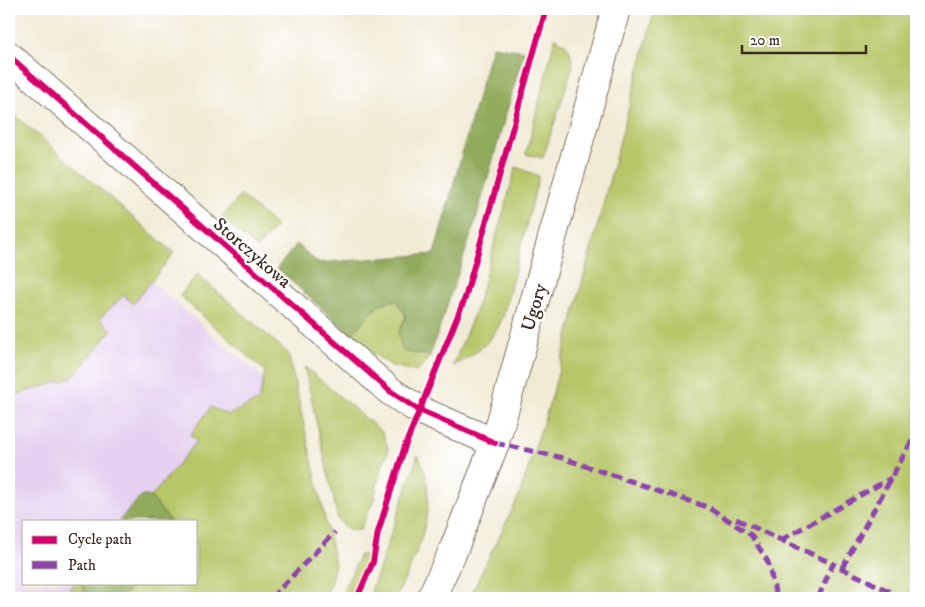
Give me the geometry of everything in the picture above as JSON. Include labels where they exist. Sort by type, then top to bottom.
[{"type":"street","name":"Ugory","points":[[431,598],[453,551],[495,443],[616,9]]},
{"type":"street","name":"Storczykowa","points":[[9,56],[390,391],[419,410],[495,443]]},
{"type":"shaded area","points":[[9,159],[271,385],[238,598],[9,598]]},
{"type":"green space","points":[[655,9],[916,9],[916,598],[469,598],[519,496],[552,396]]},
{"type":"green space","points":[[555,38],[564,43],[568,48],[573,66],[543,158],[526,154]]},
{"type":"green space","points":[[492,46],[524,51],[474,226],[430,356],[403,351],[398,334],[406,316],[396,300],[380,304],[351,335],[277,268],[297,244],[318,263],[434,254]]},
{"type":"green space","points":[[9,110],[174,253],[133,304],[124,295],[100,318],[112,330],[72,378],[9,397]]},
{"type":"green space","points":[[516,167],[539,176],[503,317],[489,341],[469,357],[453,366],[476,309]]},
{"type":"green space","points":[[241,195],[276,226],[257,248],[221,218]]},
{"type":"green space","points":[[197,274],[288,353],[335,564],[329,588],[324,598],[120,598],[136,584],[198,584],[198,520],[169,520],[151,497],[197,441],[190,435],[211,407],[228,415],[259,400],[265,371],[180,296]]},
{"type":"green space","points":[[396,300],[406,316],[398,334],[403,351],[430,356],[417,372],[392,366],[351,335],[380,304]]},
{"type":"green space","points":[[304,366],[382,432],[389,450],[381,468],[374,499],[360,530],[348,528],[338,519]]},
{"type":"green space","points":[[418,455],[423,466],[428,493],[425,525],[421,540],[396,598],[369,598]]},
{"type":"green space","points":[[142,495],[151,497],[169,520],[120,520]]},
{"type":"green space","points":[[360,555],[365,555],[367,560],[348,598],[340,598]]},
{"type":"green space","points":[[73,584],[81,584],[86,597],[98,598],[62,598]]},
{"type":"green space","points":[[81,584],[136,584],[120,598],[86,597]]},
{"type":"marked path","points":[[842,568],[916,433]]},
{"type":"marked path","points":[[495,443],[559,457],[710,508],[751,535],[768,562],[776,596],[779,598]]},
{"type":"marked path","points":[[781,540],[891,478]]},
{"type":"marked path","points":[[736,519],[833,564]]},
{"type":"marked path","points":[[271,598],[335,532]]},
{"type":"marked path","points":[[818,598],[833,564],[903,598]]},
{"type":"cycle path","points":[[357,598],[373,562],[378,532],[405,446],[465,298],[546,9]]},
{"type":"cycle path","points":[[9,56],[390,391],[419,410],[495,443]]}]
